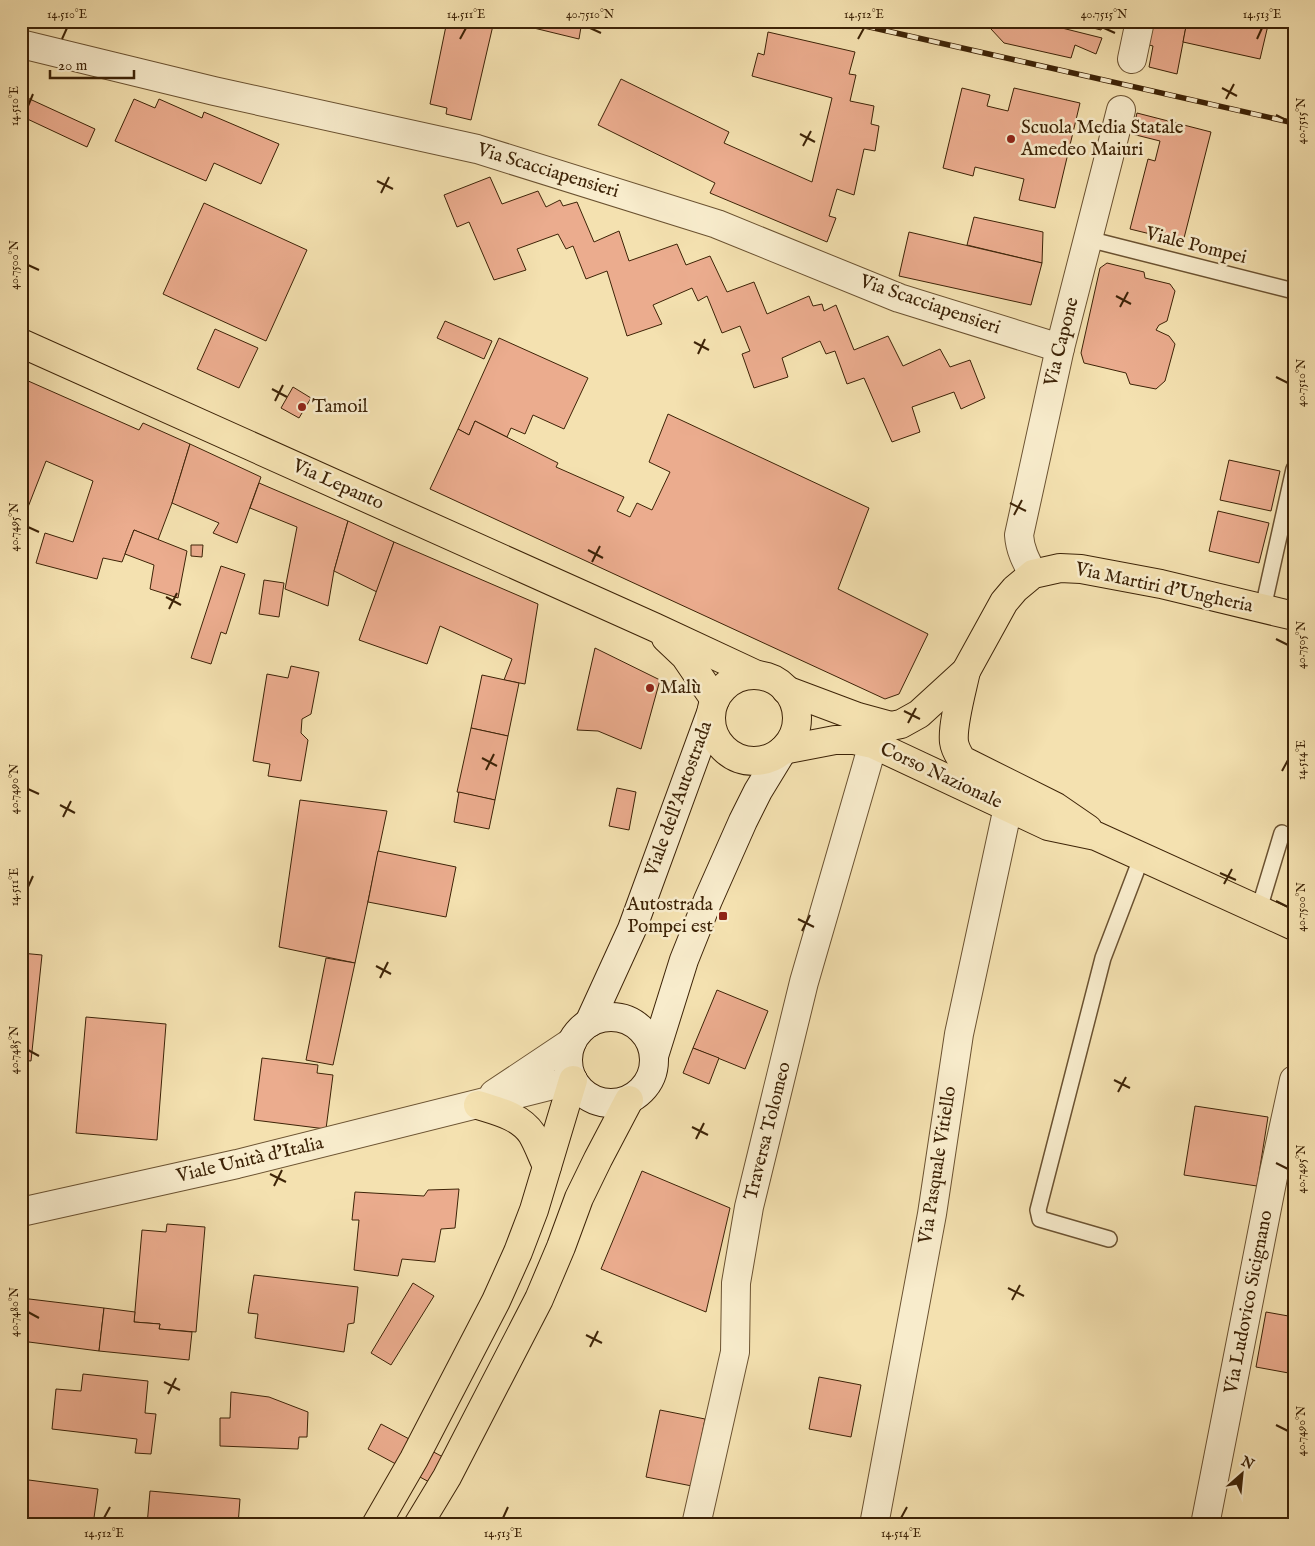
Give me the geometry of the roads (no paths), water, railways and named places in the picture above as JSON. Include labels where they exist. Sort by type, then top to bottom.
[{"type":"main road","name":"Via Lepanto","points":[[21,343],[757,675]]},
{"type":"main road","name":"Via Martiri d'Ungheria","points":[[966,671],[1004,602],[1015,589],[1033,574],[1060,568],[1081,569],[1161,584],[1294,616]]},
{"type":"main road","name":"Via Lepanto","points":[[654,627],[685,656],[713,706]]},
{"type":"main road","name":"Corso Nazionale","points":[[786,690],[858,717],[891,726],[901,724],[920,714],[966,671]]},
{"type":"main road","name":"Corso Nazionale","points":[[966,671],[954,733],[956,752],[962,760],[1056,807],[1096,836]]},
{"type":"main road","points":[[757,675],[768,677],[778,682],[786,690],[794,701],[797,714],[796,727],[791,740],[783,750],[772,757],[760,761],[746,760],[734,756],[723,748],[716,738],[712,725],[713,706],[722,689],[732,681],[744,676],[757,675]]},
{"type":"main road","name":"Corso Nazionale","points":[[783,750],[835,740],[854,740],[873,744],[1048,826],[1096,836],[1294,926]]},
{"type":"main road","points":[[376,1525],[414,1459],[496,1302],[534,1210],[573,1080]]},
{"type":"main road","points":[[418,1525],[447,1477],[539,1300],[579,1198],[629,1100]]},
{"type":"main road","points":[[478,1104],[518,1120],[531,1133],[547,1166]]},
{"type":"street","points":[[1132,59],[1140,21]]},
{"type":"street","name":"Via Scacciapensieri","points":[[21,44],[214,91],[477,149],[717,224],[900,298],[1060,348]]},
{"type":"street","name":"Via Capone","points":[[1033,574],[1020,547],[1019,535],[1060,348],[1121,110]]},
{"type":"street","name":"Viale dell'Autostrada","points":[[580,1033],[632,929],[713,706]]},
{"type":"street","name":"Traversa Tolomeo","points":[[696,1525],[735,1352],[736,1283],[750,1207],[804,982],[873,744]]},
{"type":"street","points":[[654,1056],[651,1043],[644,1032],[635,1024],[614,1017],[601,1018],[580,1033],[568,1054],[568,1068],[580,1091],[603,1103],[629,1100],[640,1092],[648,1082],[653,1070],[654,1056],[684,960],[708,900],[743,821],[758,791],[783,750]]},
{"type":"street","name":"Via Pasquale Vitiello","points":[[874,1525],[932,1214],[959,1034],[1008,807]]},
{"type":"street","name":"Viale Unità d'Italia","points":[[478,1104],[580,1033]]},
{"type":"street","name":"Viale Unità d'Italia","points":[[21,1212],[237,1164],[573,1080]]},
{"type":"street","name":"Via Ludovico Sicignano","points":[[1205,1525],[1274,1172],[1294,1080]]},
{"type":"lane","name":"Viale Pompei","points":[[1088,239],[1294,291]]},
{"type":"lane","points":[[1263,608],[1294,469]]},
{"type":"lane","points":[[1258,909],[1282,833]]},
{"type":"lane","points":[[1109,1239],[1040,1219],[1038,1210],[1103,958],[1142,856]]},
{"type":"railway","points":[[843,21],[1294,123]]},
{"type":"place","name":"Scuola Media Statale Amedeo Maiuri","points":[[1011,139]]},
{"type":"place","name":"Tamoil","points":[[302,407]]},
{"type":"place","name":"Malù","points":[[650,688]]},
{"type":"place","name":"Autostrada Pompei est","points":[[723,916]]}]
